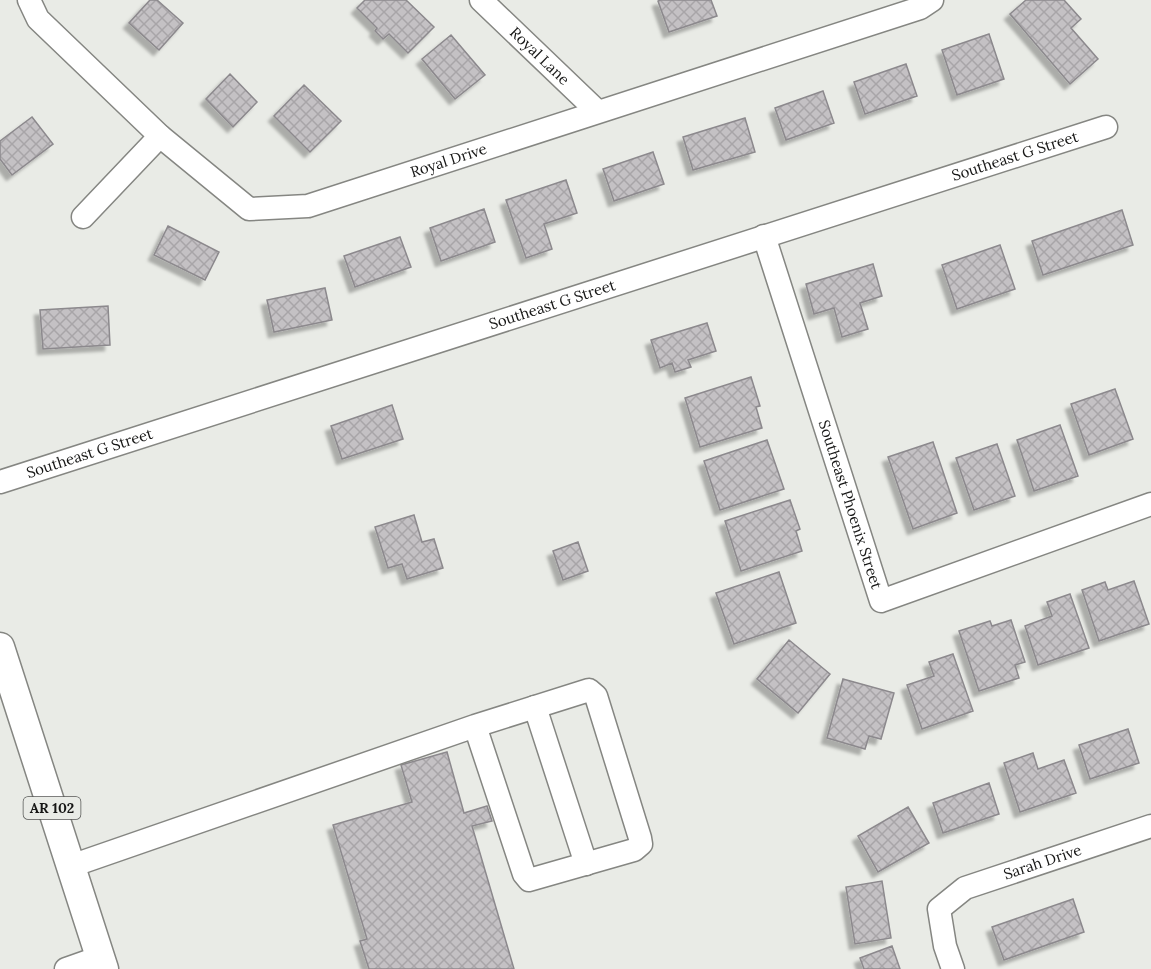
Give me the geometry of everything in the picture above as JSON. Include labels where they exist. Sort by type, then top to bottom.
[{"type":"main road","name":"AR 102","points":[[0,646],[8,697],[71,866],[102,963]]},
{"type":"street","name":"Royal Drive","points":[[29,0],[38,19],[160,136],[249,210],[308,206],[920,8],[932,0]]},
{"type":"street","name":"Royal Lane","points":[[481,0],[597,111]]},
{"type":"street","name":"Southeast G Street","points":[[0,482],[1106,127]]},
{"type":"street","points":[[83,217],[160,136]]},
{"type":"street","name":"Southeast Phoenix Street","points":[[764,237],[881,601],[1151,504]]},
{"type":"street","points":[[71,866],[475,726],[589,690],[596,696],[641,844],[634,850],[529,880],[524,874],[475,726]]},
{"type":"street","points":[[535,707],[586,864]]},
{"type":"street","name":"Sarah Drive","points":[[953,969],[945,946],[939,909],[965,888],[1151,826]]},
{"type":"street","points":[[66,969],[102,963]]},
{"type":"building","points":[[150,0],[157,0],[183,23],[159,50],[129,23]]},
{"type":"building","points":[[365,0],[406,0],[434,27],[408,53],[389,34],[383,39],[375,31],[377,28],[357,8]]},
{"type":"building","points":[[711,0],[717,16],[669,32],[658,1]]},
{"type":"building","points":[[1026,0],[1064,0],[1081,19],[1071,28],[1098,59],[1070,84],[1010,14]]},
{"type":"building","points":[[989,34],[1004,79],[957,95],[942,50]]},
{"type":"building","points":[[451,35],[485,75],[455,99],[422,59]]},
{"type":"building","points":[[906,64],[917,96],[865,114],[854,82]]},
{"type":"building","points":[[230,74],[257,102],[233,127],[206,99]]},
{"type":"building","points":[[304,85],[341,121],[310,152],[274,116]]},
{"type":"building","points":[[823,91],[834,123],[786,140],[775,108]]},
{"type":"building","points":[[32,117],[53,144],[12,175],[0,159],[0,141]]},
{"type":"building","points":[[745,118],[755,152],[693,170],[683,137]]},
{"type":"building","points":[[653,152],[664,184],[614,201],[603,169]]},
{"type":"building","points":[[566,180],[577,213],[544,224],[552,249],[526,258],[506,200]]},
{"type":"building","points":[[484,209],[495,242],[441,261],[430,228]]},
{"type":"building","points":[[1122,210],[1133,245],[1043,275],[1032,241]]},
{"type":"building","points":[[168,226],[219,252],[205,280],[154,255]]},
{"type":"building","points":[[400,237],[411,267],[355,287],[344,256]]},
{"type":"building","points":[[1000,245],[1015,289],[957,309],[942,265]]},
{"type":"building","points":[[873,264],[882,296],[860,303],[868,329],[842,337],[834,308],[814,314],[806,284]]},
{"type":"building","points":[[325,288],[332,320],[274,332],[267,300]]},
{"type":"building","points":[[108,306],[110,345],[43,349],[40,310]]},
{"type":"building","points":[[707,323],[716,351],[688,360],[691,367],[675,372],[672,363],[660,368],[651,340]]},
{"type":"building","points":[[751,377],[760,406],[756,407],[762,428],[700,447],[685,398]]},
{"type":"building","points":[[1115,389],[1133,439],[1089,455],[1071,404]]},
{"type":"building","points":[[392,405],[403,439],[342,459],[331,426]]},
{"type":"building","points":[[1060,425],[1078,476],[1034,491],[1017,440]]},
{"type":"building","points":[[767,440],[784,489],[720,510],[704,461]]},
{"type":"building","points":[[933,442],[957,513],[913,529],[888,457]]},
{"type":"building","points":[[997,444],[1015,496],[974,510],[956,458]]},
{"type":"building","points":[[790,500],[800,529],[796,531],[802,551],[741,571],[725,521]]},
{"type":"building","points":[[414,515],[422,542],[434,539],[443,568],[407,579],[402,564],[388,568],[375,527]]},
{"type":"building","points":[[578,542],[588,571],[563,580],[553,551]]},
{"type":"building","points":[[779,572],[796,623],[734,644],[716,593]]},
{"type":"building","points":[[1134,581],[1149,624],[1099,641],[1082,590],[1105,582],[1108,590]]},
{"type":"building","points":[[1070,594],[1089,648],[1038,665],[1025,626],[1052,616],[1047,602]]},
{"type":"building","points":[[1011,620],[1025,662],[1015,665],[1019,678],[979,691],[959,631],[990,621],[992,626]]},
{"type":"building","points":[[789,640],[830,674],[798,713],[757,679]]},
{"type":"building","points":[[953,654],[973,711],[922,729],[907,685],[934,676],[929,662]]},
{"type":"building","points":[[843,679],[894,693],[881,739],[869,736],[865,749],[827,738]]},
{"type":"building","points":[[1128,729],[1139,763],[1090,779],[1079,745]]},
{"type":"building","points":[[447,752],[464,813],[487,806],[492,821],[472,826],[514,969],[369,969],[360,941],[367,939],[333,825],[412,802],[401,765]]},
{"type":"building","points":[[1033,753],[1038,769],[1064,760],[1076,793],[1020,812],[1004,763]]},
{"type":"building","points":[[989,783],[999,814],[943,833],[933,803]]},
{"type":"building","points":[[908,807],[929,843],[878,872],[858,836]]},
{"type":"building","points":[[882,881],[891,938],[855,944],[846,887]]},
{"type":"building","points":[[1073,899],[1084,932],[1004,960],[992,927]]},
{"type":"building","points":[[892,946],[900,969],[864,969],[860,958]]}]
